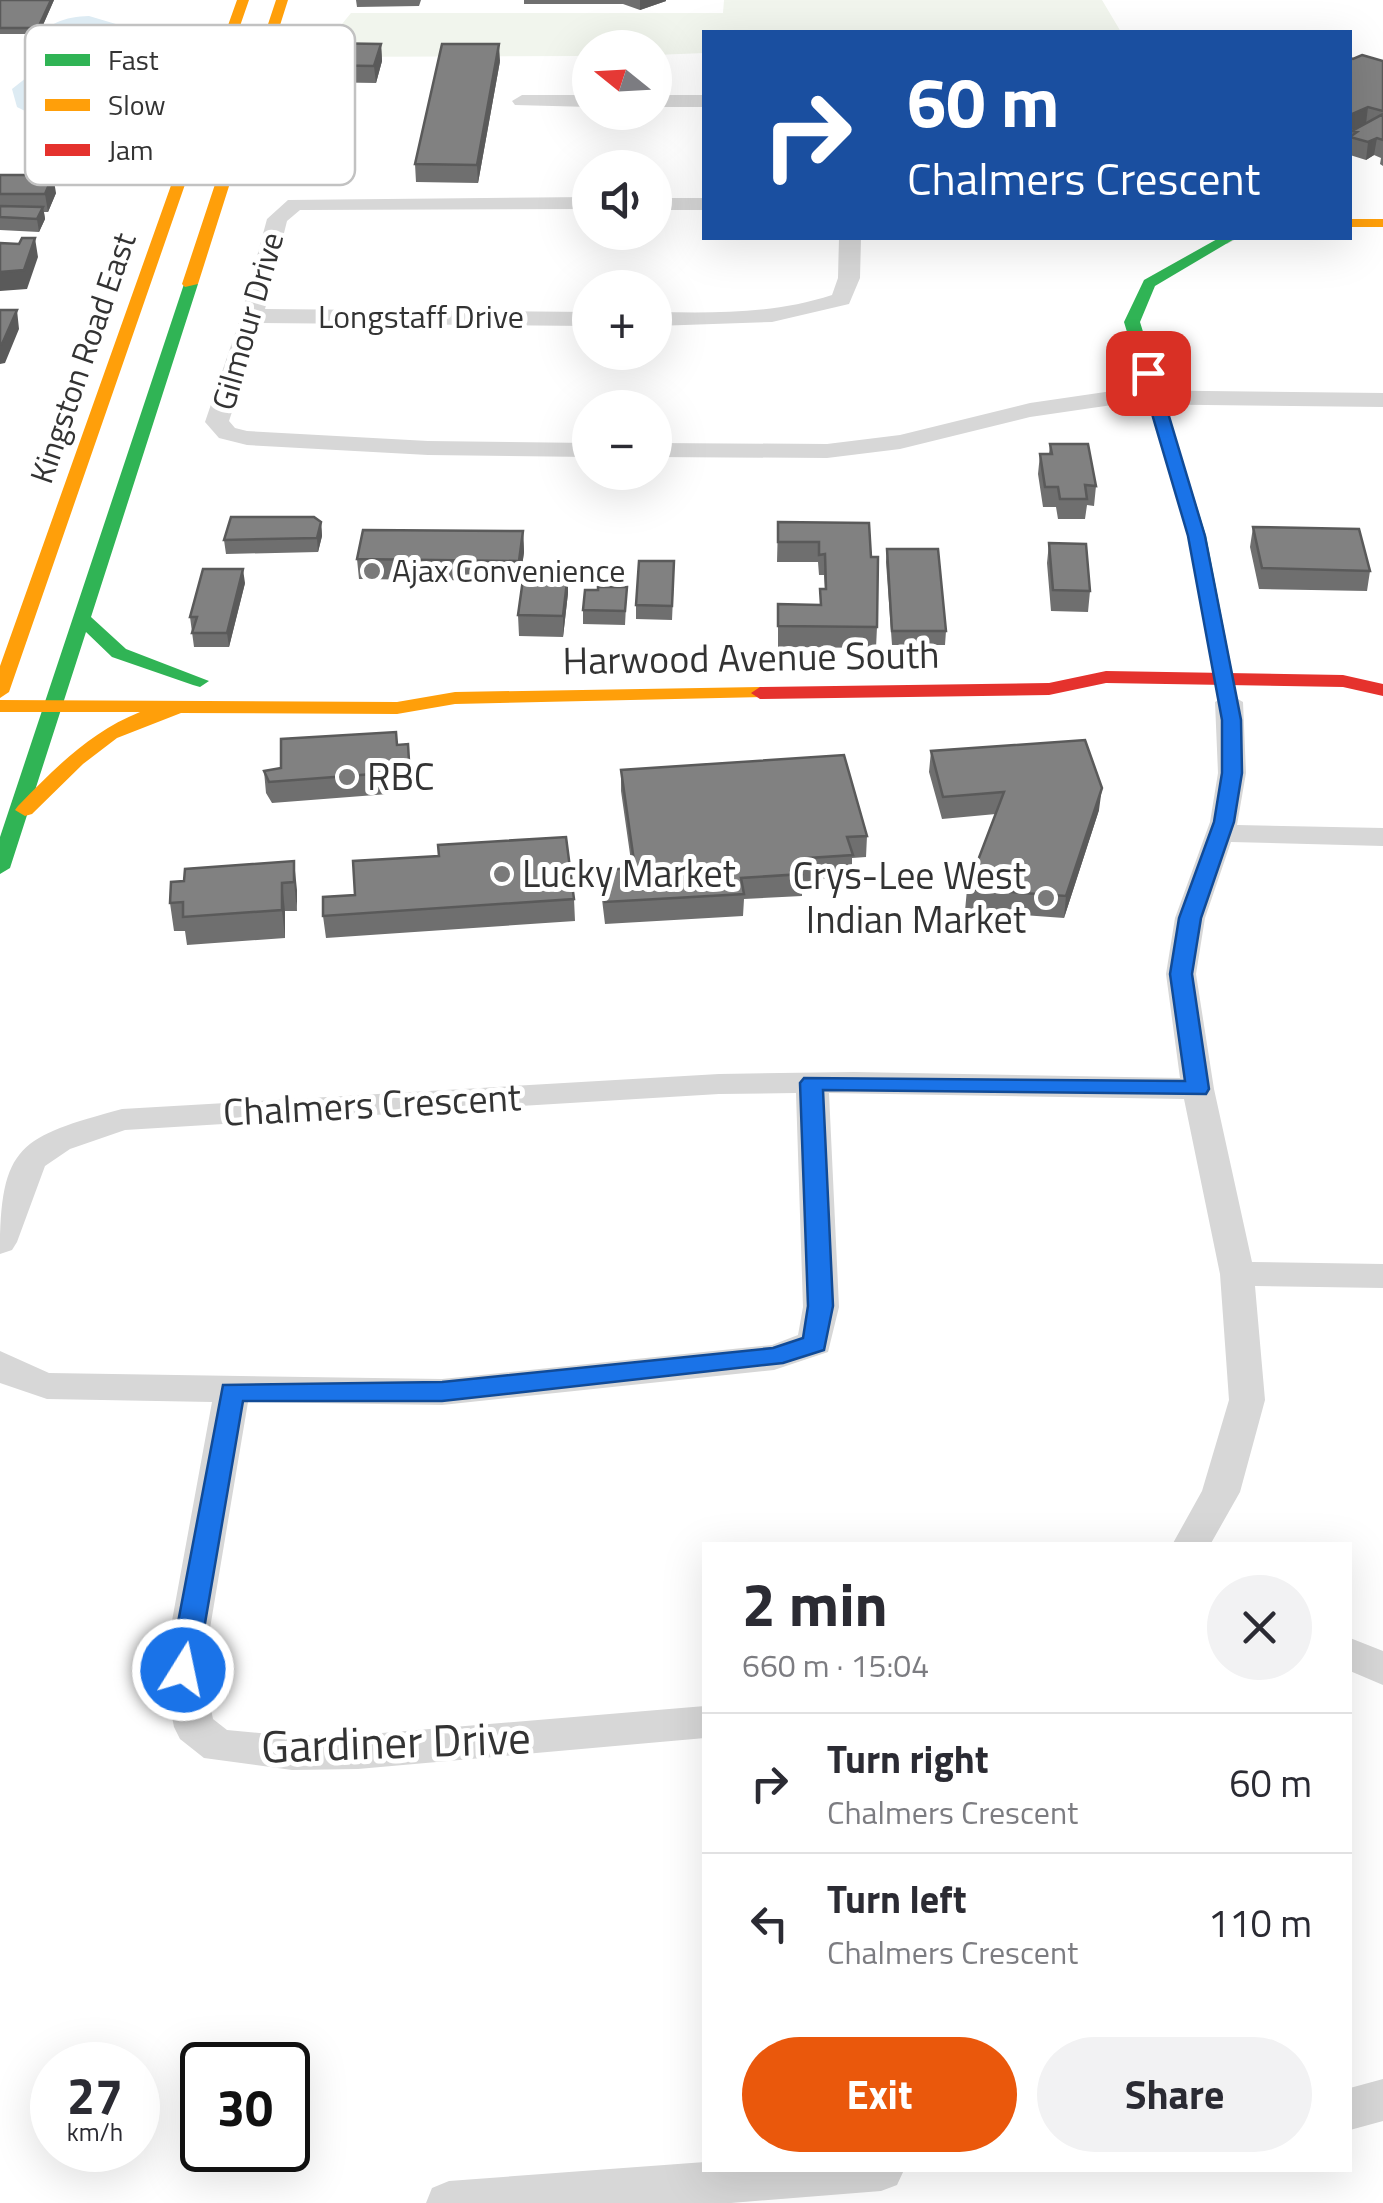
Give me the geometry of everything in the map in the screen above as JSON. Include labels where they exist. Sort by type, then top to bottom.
[{"type":"main road","name":"Kingston Road East","points":[[234,25],[243,0]]},
{"type":"main road","name":"Kingston Road East","points":[[274,25],[282,0]]},
{"type":"main road","name":"Kingston Road East","points":[[22,682],[34,599],[178,185]]},
{"type":"main road","name":"Kingston Road East","points":[[22,682],[81,618],[222,185]]},
{"type":"main road","points":[[1352,223],[1383,223]]},
{"type":"main road","points":[[1223,240],[1148,283],[1132,322],[1196,536],[1228,690]]},
{"type":"main road","points":[[0,620],[34,599]]},
{"type":"main road","points":[[81,618],[94,638],[124,658],[209,681],[125,680]]},
{"type":"main road","name":"Harwood Avenue South","points":[[0,706],[396,708],[455,698],[1049,688],[1106,677],[1228,690],[1342,681],[1379,690]]},
{"type":"main road","points":[[22,682],[91,680]]},
{"type":"main road","points":[[0,868],[51,707],[22,682]]},
{"type":"main road","name":"Harwood Avenue South","points":[[403,684],[455,698]]},
{"type":"main road","points":[[17,818],[98,735],[142,714],[176,708]]},
{"type":"street","points":[[522,100],[572,101]]},
{"type":"street","points":[[672,101],[702,101]]},
{"type":"street","name":"Gilmour Drive","points":[[572,203],[295,204],[276,219],[252,316],[217,422],[227,433],[248,438],[428,448],[572,450]]},
{"type":"street","points":[[672,204],[702,204]]},
{"type":"street","points":[[672,319],[762,319],[800,314],[841,299],[849,278],[850,240]]},
{"type":"street","name":"Longstaff Drive","points":[[252,316],[572,319]]},
{"type":"street","points":[[672,450],[827,451],[900,442],[1079,400],[1383,400]]},
{"type":"street","points":[[1193,1542],[1221,1492],[1246,1400],[1237,1274],[1198,1089],[1181,974],[1190,918],[1220,833],[1232,773],[1228,690]]},
{"type":"street","points":[[1220,833],[1383,837]]},
{"type":"street","points":[[0,1364],[6,1372],[48,1386],[232,1392],[442,1392],[774,1357],[815,1344],[821,1306],[812,1083]]},
{"type":"street","name":"Chalmers Crescent","points":[[0,1242],[30,1160],[58,1142],[122,1120],[699,1085],[1198,1089]]},
{"type":"street","points":[[1237,1274],[1383,1276]]},
{"type":"street","name":"Gardiner Drive","points":[[232,1392],[183,1670],[194,1727],[218,1746],[292,1753],[358,1752],[702,1722]]},
{"type":"street","points":[[1352,1655],[1383,1669]]},
{"type":"street","points":[[1352,2108],[1383,2100]]},
{"type":"street","points":[[449,2203],[826,2190],[876,2172]]},
{"type":"shaded area","points":[[724,0],[1102,0],[1120,30],[702,30],[702,53],[672,54],[672,30],[572,30],[572,56],[355,57],[355,25],[341,25],[351,13],[723,13]]},
{"type":"shaded area","points":[[89,16],[119,25],[52,25]]},
{"type":"shaded area","points":[[25,79],[25,111],[17,107],[12,89]]},
{"type":"building","points":[[0,0],[51,0],[39,25],[0,28]]},
{"type":"building","points":[[355,44],[381,44],[374,66],[355,66]]},
{"type":"building","points":[[442,44],[499,44],[477,165],[415,164]]},
{"type":"building","points":[[1362,55],[1383,61],[1383,111],[1368,107],[1352,114],[1353,59]]},
{"type":"building","points":[[1383,114],[1383,140],[1368,142],[1352,138],[1357,132],[1352,131]]},
{"type":"building","points":[[0,175],[25,175],[25,185],[49,185],[45,194],[0,194]]},
{"type":"building","points":[[0,206],[43,207],[37,219],[0,217]]},
{"type":"building","points":[[22,238],[35,238],[24,270],[0,272],[0,243],[19,244]]},
{"type":"building","points":[[0,310],[17,310],[2,344],[0,344]]},
{"type":"building","points":[[1050,444],[1088,444],[1096,486],[1085,485],[1087,499],[1060,499],[1058,487],[1045,487],[1040,454],[1052,454]]},
{"type":"building","points":[[231,517],[314,517],[321,522],[317,538],[224,540]]},
{"type":"building","points":[[778,522],[869,523],[871,557],[878,557],[877,627],[778,626],[778,604],[821,605],[820,589],[826,589],[825,554],[819,555],[819,542],[778,542]]},
{"type":"building","points":[[1253,527],[1359,529],[1370,571],[1262,568]]},
{"type":"building","points":[[363,530],[523,531],[519,561],[357,559]]},
{"type":"building","points":[[1049,543],[1086,544],[1090,591],[1053,590]]},
{"type":"building","points":[[887,549],[938,549],[946,631],[892,631]]},
{"type":"building","points":[[639,561],[674,561],[672,606],[636,605]]},
{"type":"building","points":[[203,569],[243,569],[227,633],[192,633],[197,617],[190,617]]},
{"type":"building","points":[[524,572],[568,573],[563,616],[518,615]]},
{"type":"building","points":[[627,587],[625,611],[583,610],[585,590]]},
{"type":"building","points":[[396,732],[397,745],[408,744],[409,761],[399,761],[399,772],[269,782],[264,771],[281,768],[281,739]]},
{"type":"building","points":[[1085,740],[1102,788],[1066,896],[967,889],[1004,792],[943,797],[931,751]]},
{"type":"building","points":[[844,755],[867,836],[847,837],[853,855],[809,858],[811,866],[800,866],[802,874],[741,878],[744,894],[605,902],[601,870],[635,868],[621,770]]},
{"type":"building","points":[[566,837],[574,899],[323,916],[323,897],[355,895],[353,861],[439,856],[438,845]]},
{"type":"building","points":[[294,861],[294,882],[282,883],[282,910],[183,917],[183,902],[170,903],[171,882],[184,881],[185,869]]},
{"type":"traffic: fast","points":[[1225,240],[1149,283],[1132,322],[1197,536],[1229,702]]},
{"type":"traffic: fast","points":[[0,868],[190,284]]},
{"type":"traffic: fast","points":[[81,618],[119,653],[200,681]]},
{"type":"traffic: slow","points":[[234,25],[243,0]]},
{"type":"traffic: slow","points":[[274,25],[282,0]]},
{"type":"traffic: slow","points":[[0,692],[178,185]]},
{"type":"traffic: slow","points":[[190,284],[222,185]]},
{"type":"traffic: slow","points":[[1352,223],[1383,223]]},
{"type":"traffic: slow","points":[[0,706],[397,708],[455,698],[760,693]]},
{"type":"traffic: slow","points":[[25,810],[92,746],[129,724],[176,708]]},
{"type":"traffic: jam","points":[[760,693],[1049,689],[1106,677],[1343,681],[1383,690]]},
{"type":"place","name":"Ajax Convenience","points":[[372,571]]},
{"type":"place","name":"RBC","points":[[347,777]]},
{"type":"place","name":"Lucky Market","points":[[502,874]]},
{"type":"place","name":"Crys-Lee West Indian Market","points":[[1046,898]]},
{"type":"route","points":[[183,1670],[232,1392],[442,1392],[774,1357],[815,1344],[821,1306],[812,1083],[1198,1089],[1181,974],[1190,918],[1224,822],[1232,773],[1232,720],[1224,662],[1196,536],[1148,373]]}]
